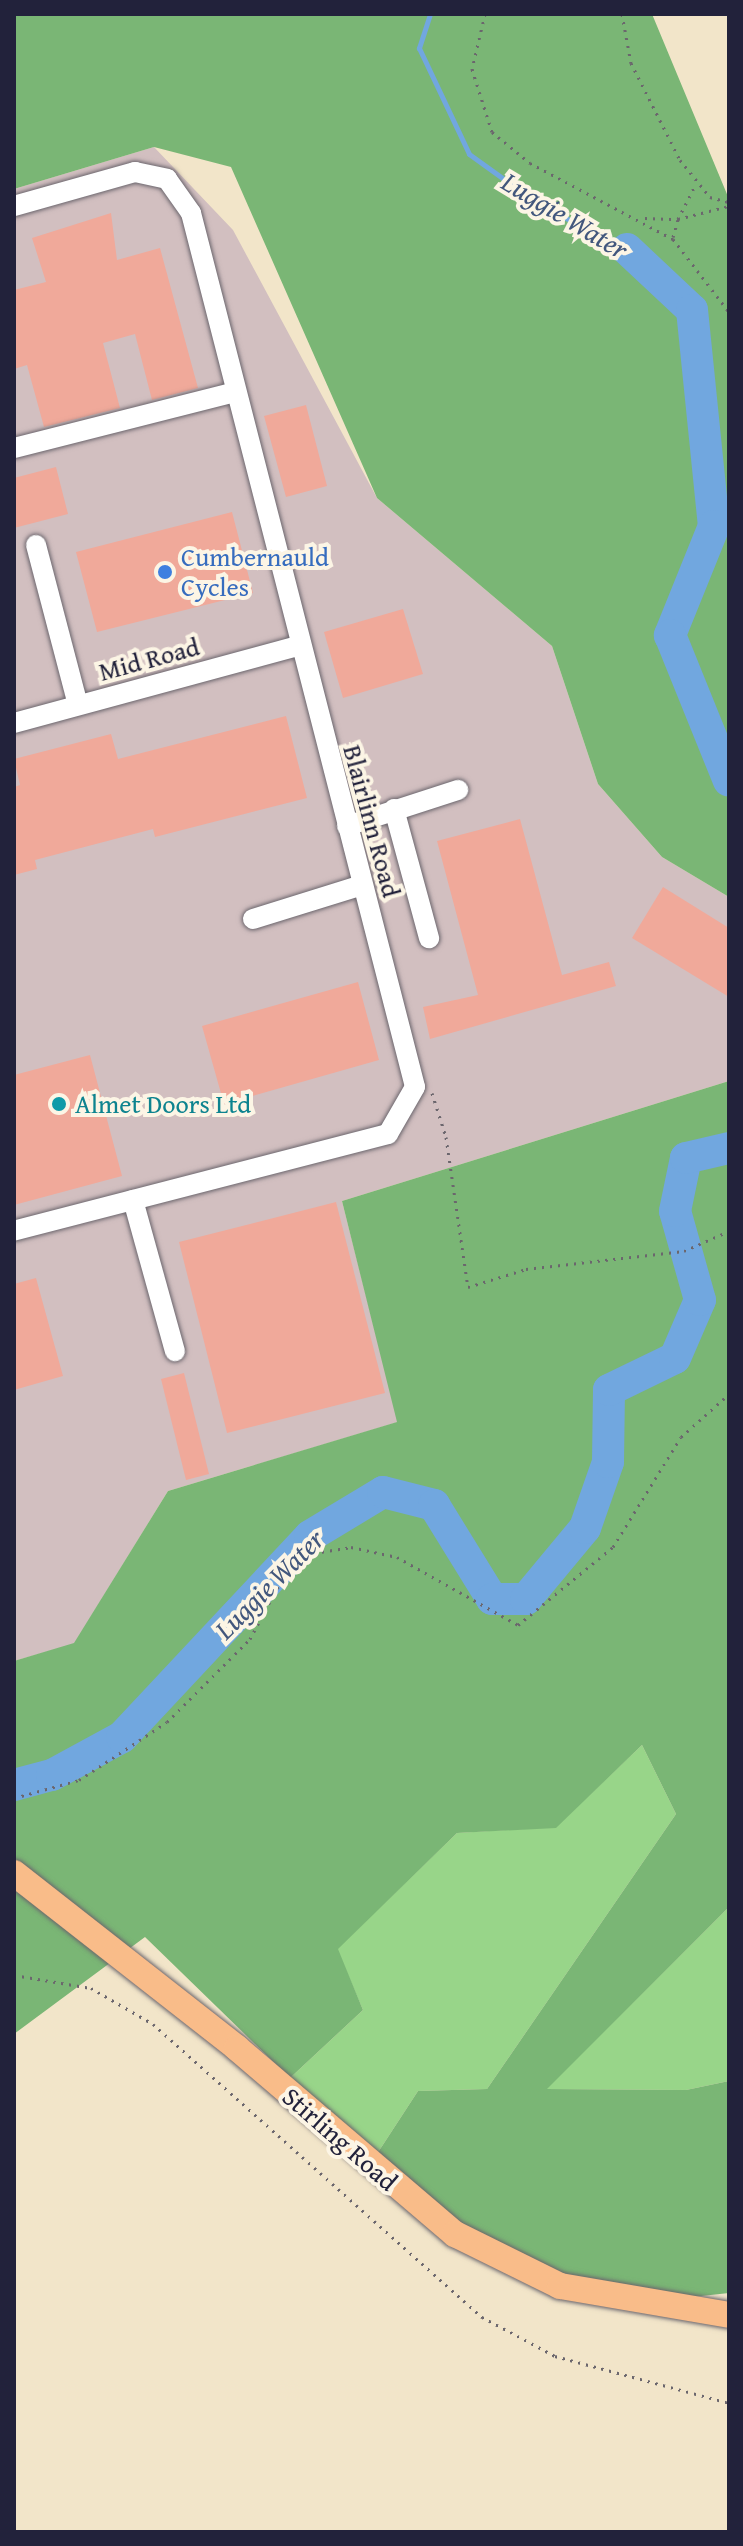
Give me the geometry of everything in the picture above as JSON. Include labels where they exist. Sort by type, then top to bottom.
[{"type":"main road","name":"Stirling Road","points":[[14,1873],[237,2048],[455,2234],[560,2286],[723,2310]]},
{"type":"street","name":"Blairlinn Road","points":[[14,206],[135,172],[167,179],[191,213],[298,646],[415,1087]]},
{"type":"street","points":[[14,448],[235,392]]},
{"type":"street","points":[[36,545],[78,705]]},
{"type":"street","name":"Mid Road","points":[[14,723],[298,646]]},
{"type":"street","points":[[347,826],[458,790]]},
{"type":"street","points":[[394,809],[429,938]]},
{"type":"street","points":[[253,919],[362,885]]},
{"type":"street","points":[[14,1231],[388,1134],[415,1087]]},
{"type":"street","points":[[133,1200],[175,1351]]},
{"type":"path","points":[[485,14],[472,69],[492,132],[530,163],[645,218],[673,239],[729,312]]},
{"type":"path","points":[[622,14],[631,63],[696,184],[729,204]]},
{"type":"path","points":[[673,239],[678,219],[696,184]]},
{"type":"path","points":[[645,218],[678,219],[729,204]]},
{"type":"path","points":[[415,1087],[435,1094],[446,1137],[468,1287],[526,1269],[684,1251],[727,1232]]},
{"type":"path","points":[[14,1798],[79,1780],[167,1722],[250,1639],[277,1588],[314,1553],[351,1547],[397,1557],[518,1625],[613,1547],[681,1437],[729,1394]]},
{"type":"path","points":[[14,1975],[91,1988],[153,2024],[482,2317],[555,2356],[729,2403]]},
{"type":"shaded area","points":[[154,147],[233,230],[377,498],[552,646],[598,784],[662,857],[729,897],[729,1081],[342,1201],[398,1422],[168,1491],[74,1644],[14,1661],[14,189]]},
{"type":"green space","points":[[14,14],[652,14],[729,199],[729,897],[662,857],[598,784],[552,646],[377,498],[231,167],[154,147],[14,189]]},
{"type":"green space","points":[[729,1081],[729,1907],[547,2089],[686,2090],[729,2081],[729,2293],[692,2297],[598,2287],[516,2260],[452,2225],[373,2160],[418,2091],[487,2089],[676,1814],[642,1745],[556,1828],[457,1833],[338,1949],[363,2010],[290,2078],[145,1937],[14,2034],[14,1661],[74,1643],[168,1491],[397,1422],[342,1201]]},
{"type":"green space","points":[[642,1745],[676,1814],[487,2089],[418,2091],[373,2160],[290,2078],[363,2010],[337,1949],[457,1833],[556,1827]]},
{"type":"green space","points":[[729,1907],[729,2081],[686,2090],[546,2089]]},
{"type":"building","points":[[111,213],[117,260],[160,248],[198,388],[152,400],[135,334],[103,343],[120,408],[44,427],[27,365],[14,369],[14,290],[46,282],[32,238]]},
{"type":"building","points":[[306,405],[327,486],[286,497],[264,416]]},
{"type":"building","points":[[56,467],[68,514],[14,528],[14,478]]},
{"type":"building","name":"Cumbernauld Cycles","points":[[232,512],[253,593],[97,632],[76,552]]},
{"type":"building","points":[[403,609],[423,674],[343,698],[324,632]]},
{"type":"building","points":[[286,716],[307,798],[155,837],[153,829],[35,860],[37,869],[14,875],[14,787],[20,785],[14,759],[111,734],[118,759]]},
{"type":"building","points":[[520,819],[562,975],[609,962],[616,986],[430,1039],[423,1007],[478,995],[437,841]]},
{"type":"building","points":[[663,887],[729,928],[729,997],[632,938]]},
{"type":"building","points":[[358,982],[379,1060],[224,1104],[202,1026]]},
{"type":"building","name":"Almet Doors Ltd","points":[[90,1055],[122,1176],[14,1205],[14,1075]]},
{"type":"building","points":[[336,1202],[385,1393],[227,1433],[179,1242]]},
{"type":"building","points":[[36,1278],[63,1376],[14,1390],[14,1284]]},
{"type":"building","points":[[184,1373],[209,1474],[186,1480],[161,1379]]},
{"type":"waterway","name":"Luggie Water","points":[[430,14],[419,48],[469,154],[540,205],[627,249]]},
{"type":"waterway","name":"Luggie Water","points":[[627,249],[692,310],[714,526],[670,635],[729,781]]},
{"type":"waterway","name":"Luggie Water","points":[[14,1785],[52,1775],[122,1737],[310,1536],[383,1492],[434,1505],[492,1599],[526,1599],[585,1528],[608,1462],[609,1390],[675,1358],[700,1300],[675,1211],[686,1158],[729,1148]]},
{"type":"place","name":"Cumbernauld Cycles","points":[[165,572]]},
{"type":"place","name":"Almet Doors Ltd","points":[[59,1104]]}]
